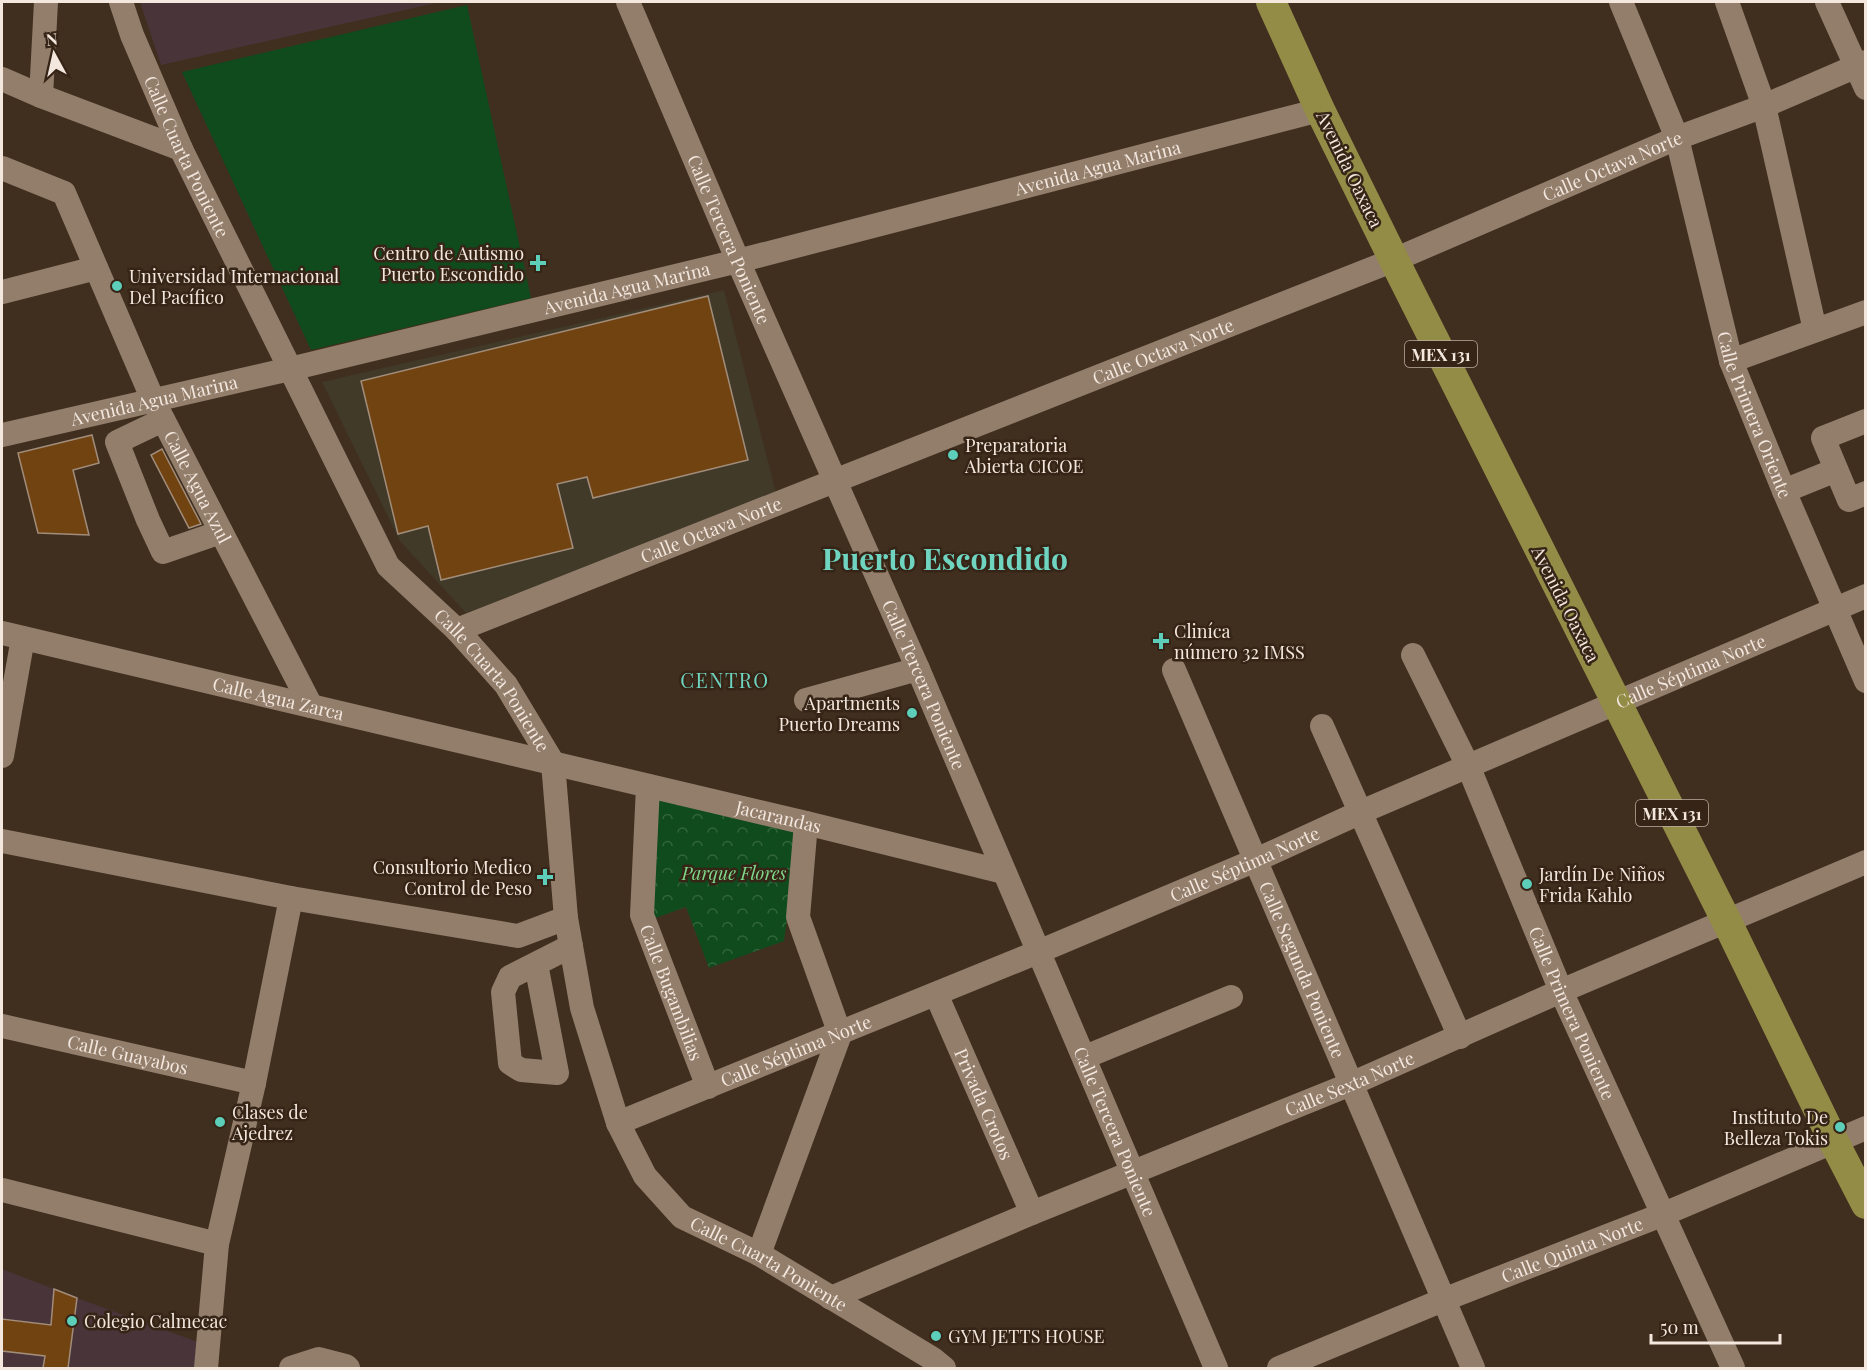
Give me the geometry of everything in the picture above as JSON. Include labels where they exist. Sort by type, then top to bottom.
[{"type":"main road","name":"Avenida Oaxaca","points":[[1271,2],[1320,110],[1394,260],[1866,1204]]},
{"type":"street","points":[[41,96],[46,2]]},
{"type":"street","name":"Calle Cuarta Poniente","points":[[121,2],[132,35],[181,149],[388,566],[457,630],[506,685],[553,763],[566,918],[582,1008],[618,1123],[645,1176],[682,1217],[759,1254],[933,1359],[944,1368]]},
{"type":"street","name":"Calle Tercera Poniente","points":[[628,2],[738,261],[918,669],[1216,1368]]},
{"type":"street","points":[[1621,2],[1677,138]]},
{"type":"street","points":[[1727,2],[1764,106],[1815,330]]},
{"type":"street","points":[[1827,2],[1863,72]]},
{"type":"street","name":"Calle Octava Norte","points":[[457,630],[1394,260],[1677,138],[1863,72]]},
{"type":"street","points":[[2,79],[181,149]]},
{"type":"street","name":"Avenida Agua Marina","points":[[2,435],[158,410],[290,369],[738,261],[1320,110]]},
{"type":"street","name":"Calle Primera Oriente","points":[[1677,138],[1731,361],[1866,681]]},
{"type":"street","name":"Calle Agua Azul","points":[[2,168],[63,193],[158,410],[311,706]]},
{"type":"street","points":[[2,292],[96,268]]},
{"type":"street","points":[[1731,361],[1866,312]]},
{"type":"street","points":[[158,410],[117,442],[163,552],[221,532]]},
{"type":"street","points":[[1866,421],[1823,438],[1849,500],[1866,493]]},
{"type":"street","points":[[1784,491],[1836,470]]},
{"type":"street","name":"Calle Séptima Norte","points":[[618,1123],[840,1034],[1256,860],[1361,812],[1469,768],[1866,596]]},
{"type":"street","points":[[2,756],[12,636]]},
{"type":"street","name":"Calle Agua Zarca","points":[[12,636],[553,763]]},
{"type":"street","name":"Calle Primera Poniente","points":[[1413,655],[1469,768],[1561,991],[1733,1368]]},
{"type":"street","points":[[806,700],[918,669]]},
{"type":"street","name":"Calle Segunda Poniente","points":[[1174,670],[1473,1368]]},
{"type":"street","points":[[1322,726],[1460,1037]]},
{"type":"street","name":"Jacarandas","points":[[553,763],[1004,872]]},
{"type":"street","name":"Calle Bugambilias","points":[[648,786],[642,915],[708,1087]]},
{"type":"street","points":[[759,1254],[840,1034],[798,917],[806,823]]},
{"type":"street","points":[[2,842],[291,898],[518,936],[566,918]]},
{"type":"street","name":"Calle Sexta Norte","points":[[831,1298],[1032,1213],[1351,1084],[1561,991],[1866,862]]},
{"type":"street","points":[[206,1368],[217,1245],[254,1083],[291,898]]},
{"type":"street","points":[[536,964],[571,946]]},
{"type":"street","name":"Privada Crotos","points":[[936,994],[1032,1213]]},
{"type":"street","points":[[1084,1057],[1231,997]]},
{"type":"street","name":"Calle Guayabos","points":[[2,1026],[254,1083]]},
{"type":"street","name":"Calle Quinta Norte","points":[[1279,1368],[1443,1300],[1664,1214],[1866,1128]]},
{"type":"street","points":[[2,1190],[217,1245]]},
{"type":"street","points":[[291,1368],[320,1359],[348,1368]]},
{"type":"shaded area","points":[[140,2],[440,2],[161,65]]},
{"type":"shaded area","points":[[724,290],[777,497],[466,613],[400,541],[322,382]]},
{"type":"shaded area","name":"Colegio Calmecac","points":[[2,1269],[206,1345],[203,1368],[2,1368]]},
{"type":"green space","points":[[467,5],[531,298],[311,350],[182,72]]},
{"type":"green space","name":"Parque Flores","points":[[653,793],[800,827],[784,941],[709,968],[686,907],[647,921]]},
{"type":"building","points":[[708,296],[748,460],[593,498],[587,477],[557,484],[573,548],[441,580],[428,526],[398,534],[361,381]]},
{"type":"building","points":[[92,435],[99,463],[73,470],[89,535],[38,533],[18,453]]},
{"type":"building","points":[[162,449],[201,524],[189,528],[151,455]]},
{"type":"building","points":[[54,1289],[77,1298],[68,1368],[43,1368],[45,1356],[2,1351],[2,1319],[51,1325]]},
{"type":"place","name":"Centro de Autismo Puerto Escondido","points":[[538,263]]},
{"type":"place","name":"Universidad Internacional Del Pacífico","points":[[117,286]]},
{"type":"place","name":"Preparatoria Abierta CICOE","points":[[953,455]]},
{"type":"place","name":"Cliníca número 32 IMSS","points":[[1161,641]]},
{"type":"place","name":"Apartments Puerto Dreams","points":[[912,713]]},
{"type":"place","name":"Consultorio Medico Control de Peso","points":[[545,877]]},
{"type":"place","name":"Jardín De Niños Frida Kahlo","points":[[1527,884]]},
{"type":"place","name":"Clases de Ajedrez","points":[[220,1122]]},
{"type":"place","name":"Instituto De Belleza Tokis","points":[[1840,1127]]},
{"type":"place","name":"Colegio Calmecac","points":[[72,1321]]},
{"type":"place","name":"GYM JETTS HOUSE","points":[[936,1336]]},
{"type":"district","name":"Puerto Escondido","points":[[945,558]]},
{"type":"district","name":"CENTRO","points":[[725,679]]}]
